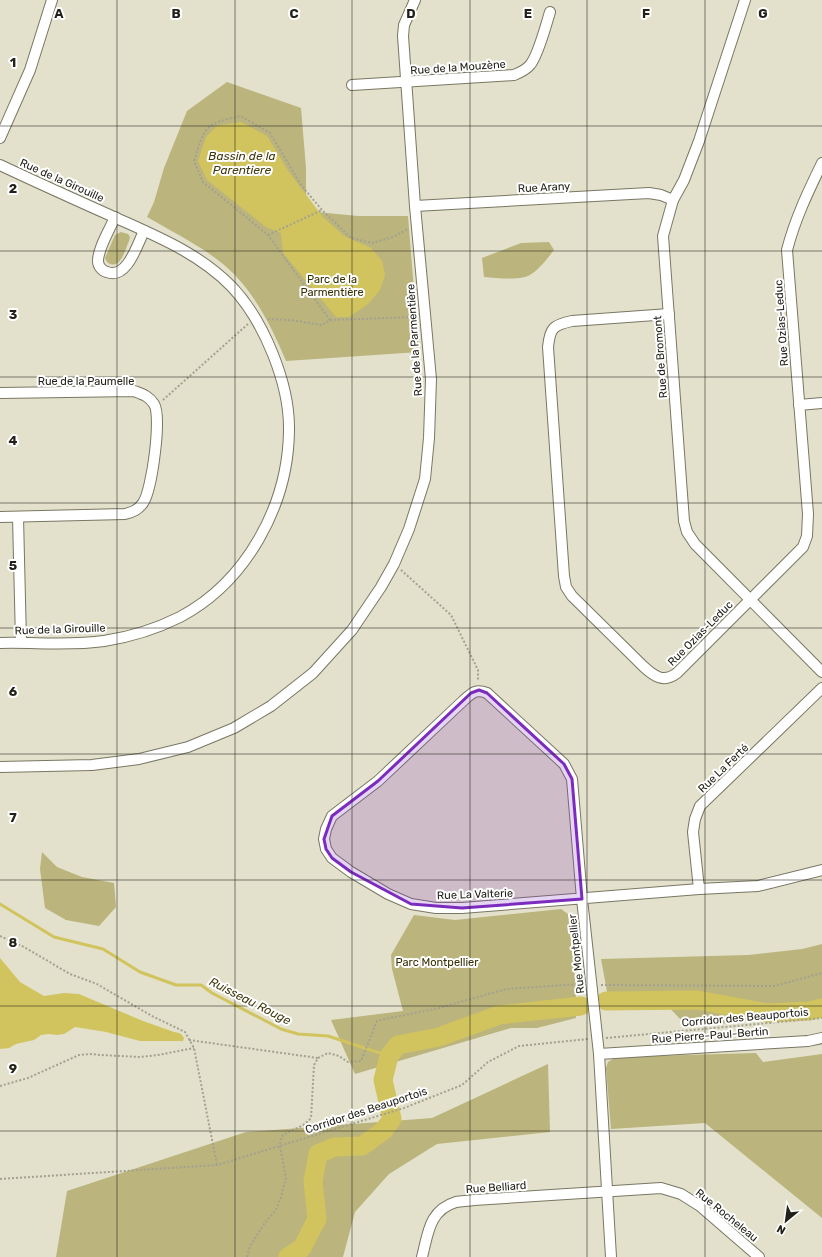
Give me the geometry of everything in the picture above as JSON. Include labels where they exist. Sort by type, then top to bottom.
[{"type":"street","points":[[0,138],[30,70],[52,0]]},
{"type":"street","name":"Rue de la Parmentière","points":[[0,768],[92,765],[139,759],[188,747],[234,728],[271,706],[313,673],[352,630],[381,587],[394,564],[409,529],[425,472],[430,438],[430,379],[415,206],[403,36],[404,25],[415,0]]},
{"type":"street","name":"Rue de Bromont","points":[[745,0],[700,141],[684,180],[673,200],[663,236],[684,522],[687,532],[695,544],[822,672]]},
{"type":"street","name":"Rue de la Mouzène","points":[[352,85],[514,75],[531,65],[543,38],[550,12]]},
{"type":"street","name":"Rue Ozias-Leduc","points":[[669,314],[559,323],[552,328],[548,347],[566,587],[572,596],[644,667],[653,675],[660,678],[670,678],[677,673],[803,547],[807,536],[808,514],[787,250],[792,230],[801,207],[822,163]]},
{"type":"street","name":"Rue de la Girouille","points":[[0,165],[173,244],[207,264],[232,288],[255,318],[267,339],[278,366],[286,397],[290,430],[285,470],[275,504],[262,535],[236,571],[210,598],[180,617],[141,633],[103,641],[64,643],[0,643]]},
{"type":"street","name":"Rue Arany","points":[[415,206],[649,193],[661,195],[673,200]]},
{"type":"street","points":[[115,217],[99,253],[98,262],[103,271],[111,274],[120,273],[127,266],[144,231]]},
{"type":"street","name":"Rue de la Paumelle","points":[[0,393],[134,391],[146,395],[155,405]]},
{"type":"street","points":[[799,405],[822,403]]},
{"type":"street","points":[[0,517],[126,514],[136,510],[144,502],[150,482],[156,449],[155,405]]},
{"type":"street","points":[[18,517],[21,642]]},
{"type":"street","name":"Rue La Ferté","points":[[699,889],[693,832],[695,819],[700,806],[822,688]]},
{"type":"street","name":"Rue La Valterie","points":[[479,690],[472,693],[464,700],[378,781],[332,816],[326,829],[324,839],[326,849],[332,858],[350,872],[388,894],[411,904],[436,908],[462,908],[699,889],[758,886],[822,870]]},
{"type":"street","name":"Rue Montpellier","points":[[479,690],[487,693],[564,764],[572,780],[582,899],[599,1054],[611,1257]]},
{"type":"street","name":"Rue Pierre-Paul-Bertin","points":[[599,1054],[808,1041],[822,1038]]},
{"type":"street","name":"Rue Rocheleau","points":[[607,1191],[662,1188],[681,1194],[700,1206],[759,1257]]},
{"type":"street","name":"Rue Belliard","points":[[422,1257],[433,1220],[439,1211],[455,1202],[607,1191]]},
{"type":"path","points":[[330,320],[268,235],[203,182],[194,161],[206,130],[217,122],[241,116],[270,133],[301,185],[322,210],[351,238],[372,243],[393,237],[417,224]]},
{"type":"path","points":[[268,235],[322,210]]},
{"type":"path","points":[[155,405],[255,318],[290,320],[322,325],[330,320],[425,317]]},
{"type":"path","points":[[394,564],[452,615],[478,670],[479,690]]},
{"type":"path","points":[[0,936],[24,947],[70,974],[97,984],[152,1016],[185,1032],[194,1048],[217,1165]]},
{"type":"path","name":"Corridor des Beauportois","points":[[0,1179],[217,1165],[404,1108],[462,1084],[488,1062],[519,1046],[822,1018]]},
{"type":"path","points":[[247,1257],[250,1246],[264,1224],[276,1210],[281,1197],[286,1178],[280,1146],[281,1137],[287,1132],[305,1125],[311,1118],[314,1065],[318,1058],[328,1053],[339,1056],[348,1062],[361,1061],[372,1037]]},
{"type":"path","points":[[189,1040],[318,1058]]},
{"type":"path","points":[[0,1086],[28,1078],[79,1055],[90,1054],[140,1057],[194,1048]]},
{"type":"highlighted area","points":[[479,690],[487,693],[564,764],[572,779],[582,899],[462,908],[411,904],[351,872],[332,858],[326,849],[324,839],[332,816],[378,781],[471,693]]},
{"type":"green space","name":"Parc de la Parmentière","points":[[227,82],[301,108],[306,168],[306,211],[358,216],[408,216],[419,352],[286,361],[258,304],[234,274],[225,265],[204,250],[147,217],[154,202],[164,168],[187,111]]},
{"type":"green space","points":[[121,232],[128,234],[130,237],[129,241],[119,262],[112,264],[107,262],[105,258],[115,235]]},
{"type":"green space","points":[[549,242],[554,250],[533,273],[525,277],[515,278],[484,277],[482,258],[521,243]]},
{"type":"green space","points":[[42,852],[57,867],[82,877],[114,883],[116,907],[99,926],[66,920],[45,908],[40,869]]},
{"type":"green space","name":"Parc Montpellier","points":[[561,909],[568,914],[576,988],[576,1018],[537,1028],[511,1028],[355,1074],[331,1020],[403,1011],[392,969],[391,955],[414,915],[455,920]]},
{"type":"green space","points":[[822,944],[822,1012],[719,1024],[682,1021],[662,1000],[608,997],[601,959],[748,955],[802,949]]},
{"type":"green space","points":[[756,1053],[763,1062],[822,1054],[822,1218],[705,1123],[611,1129],[606,1068],[608,1062],[616,1057]]},
{"type":"green space","points":[[548,1064],[550,1132],[437,1144],[389,1174],[355,1212],[343,1257],[56,1257],[67,1191],[246,1132],[432,1118]]},
{"type":"water","name":"Bassin de la Parentiere","points":[[241,122],[267,136],[289,172],[323,217],[344,236],[371,248],[382,261],[385,275],[380,290],[368,304],[349,317],[336,317],[283,253],[281,233],[266,227],[207,180],[198,161],[206,137],[217,126]]},
{"type":"water","points":[[0,958],[20,982],[44,996],[64,993],[79,994],[143,1021],[179,1033],[184,1038],[183,1041],[140,1041],[106,1032],[75,1027],[64,1034],[41,1035],[34,1040],[16,1044],[9,1048],[0,1049]]},
{"type":"waterway","name":"Ruisseau Rouge","points":[[0,904],[54,937],[103,949],[140,972],[176,985],[201,985],[212,993],[281,1029],[298,1034],[328,1036],[389,1056]]},
{"type":"waterway","points":[[606,1001],[698,1000],[767,1013],[809,1011],[822,1008]]},
{"type":"waterway","points":[[288,1257],[302,1248],[317,1219],[313,1181],[318,1154],[334,1147],[362,1146],[383,1131],[392,1119],[383,1080],[389,1056],[398,1045],[439,1037],[499,1015],[581,1006]]}]
